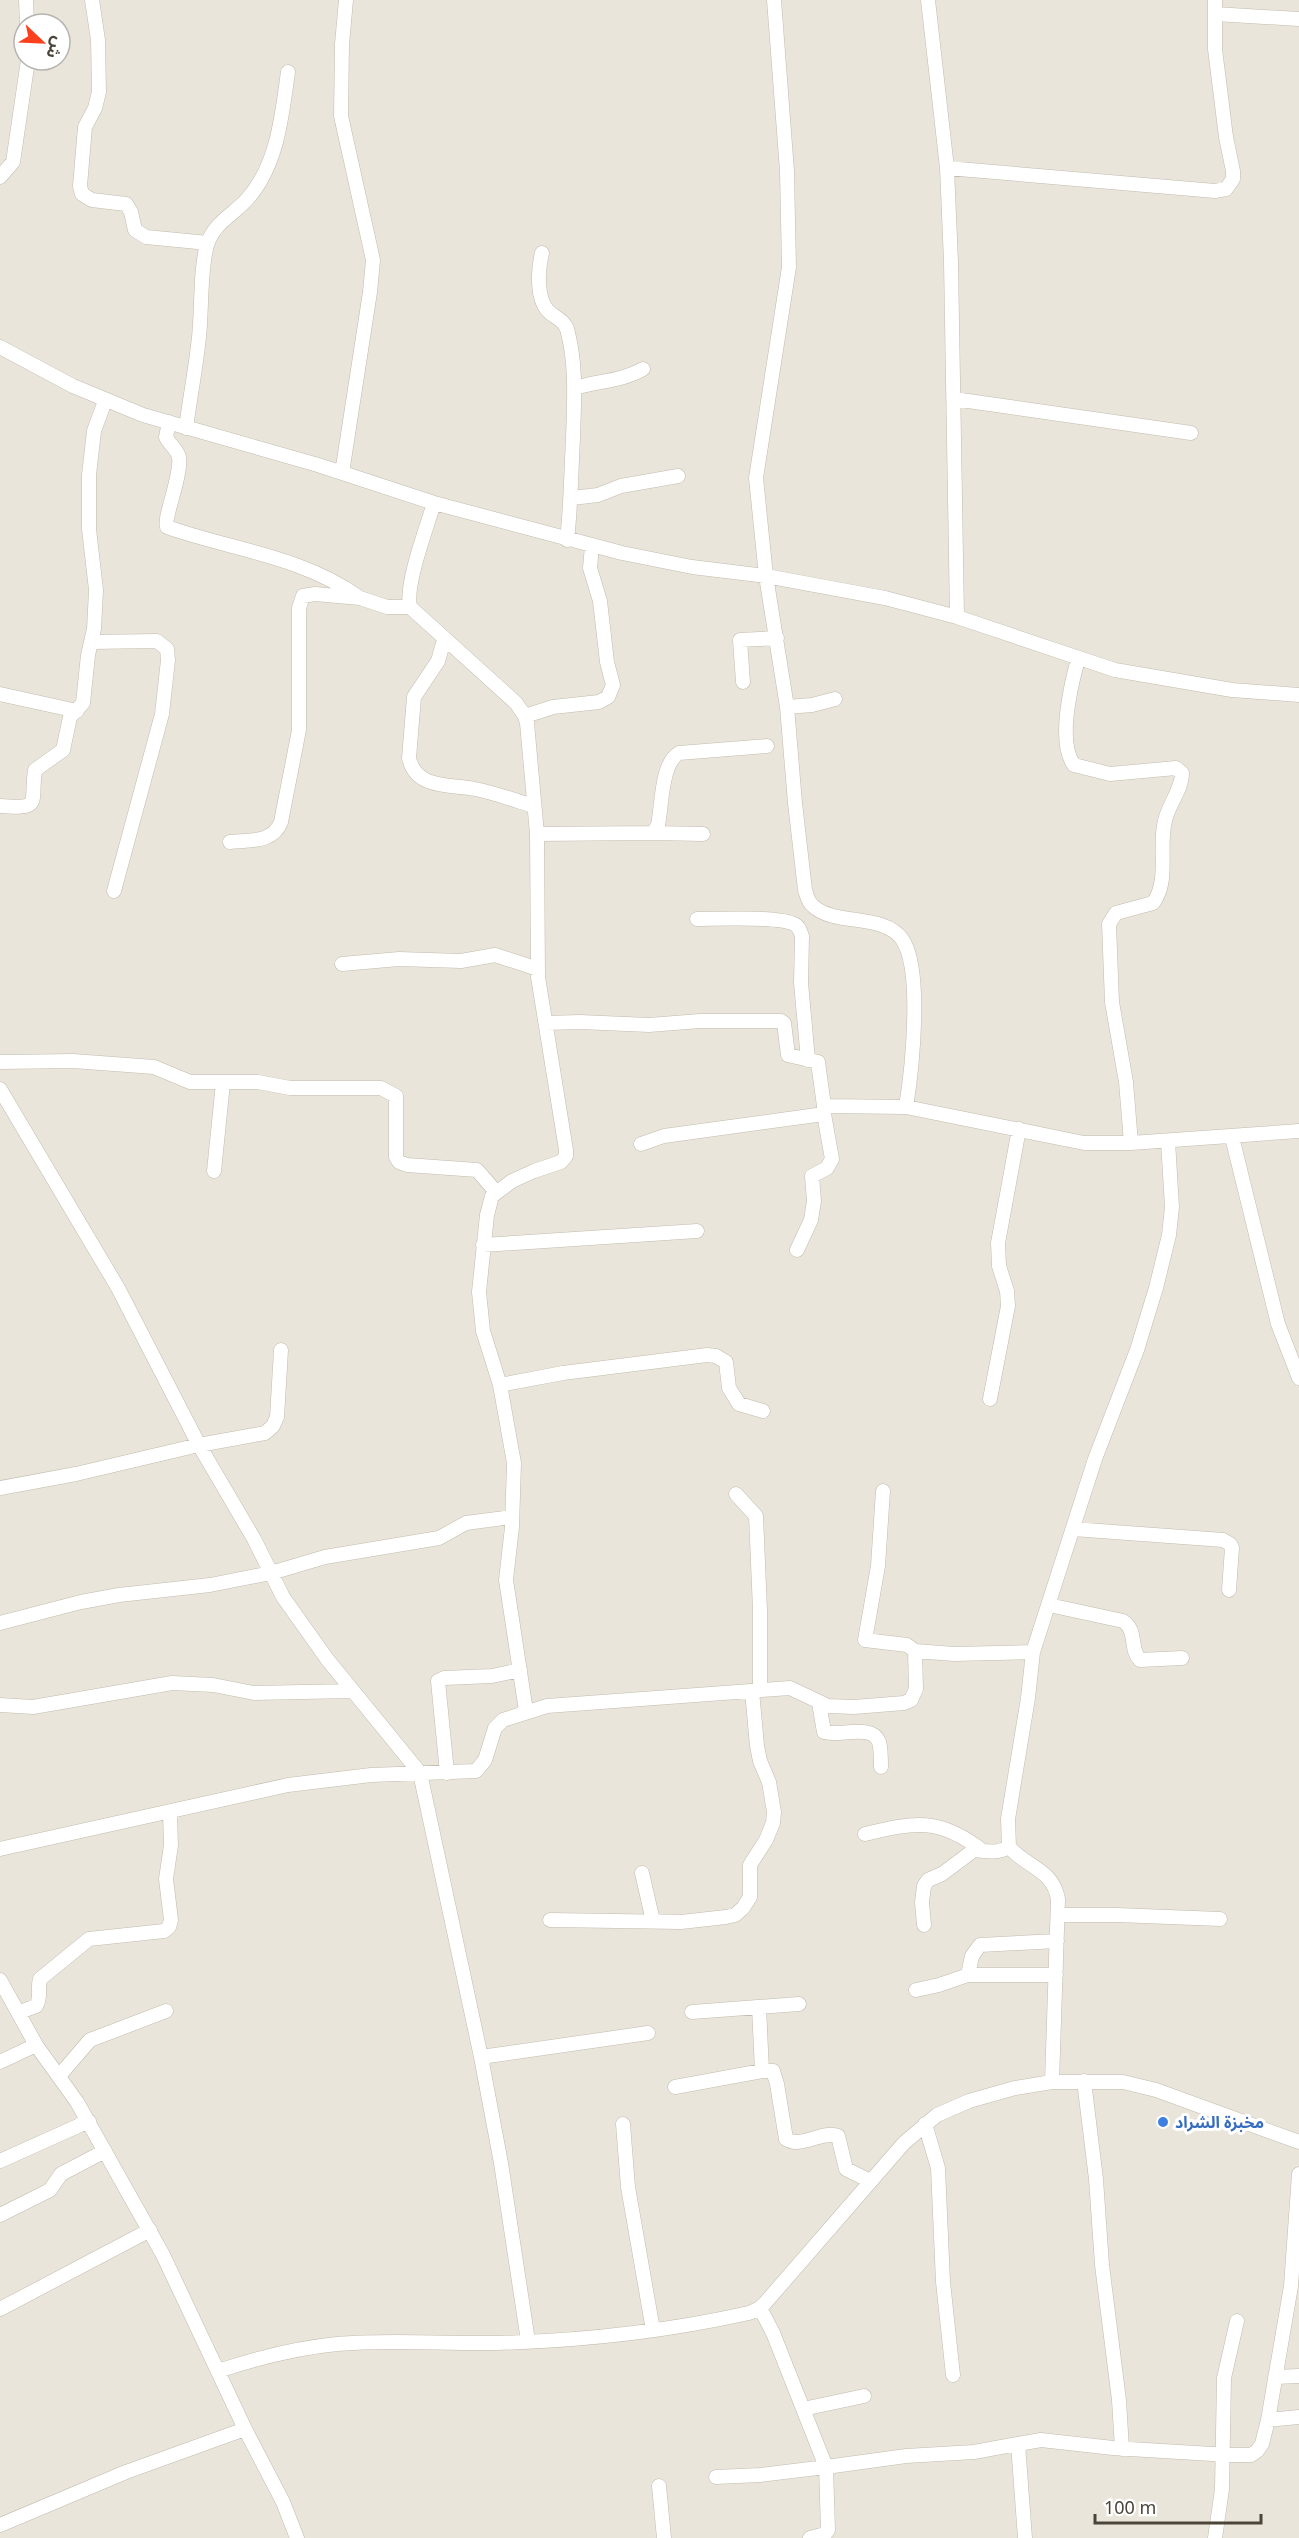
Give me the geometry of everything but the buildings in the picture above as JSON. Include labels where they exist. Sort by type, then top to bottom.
[{"type":"street","points":[[92,0],[98,40],[99,92],[95,108],[85,127],[80,186],[82,195],[92,200],[126,204],[131,212],[135,230],[146,237],[208,243]]},
{"type":"street","points":[[342,473],[373,260],[341,116],[342,44],[346,0]]},
{"type":"street","points":[[774,0],[787,171],[789,267],[756,478],[766,576],[787,707],[805,890],[809,902],[821,911],[887,927],[903,939],[908,953],[913,985],[915,1019],[906,1107]]},
{"type":"street","points":[[928,0],[947,168],[954,399],[957,617]]},
{"type":"street","points":[[947,168],[1081,180],[1226,189],[1233,179],[1233,171],[1217,59],[1215,7],[1299,19]]},
{"type":"street","points":[[0,177],[13,162],[26,72]]},
{"type":"street","points":[[186,428],[199,337],[208,243],[226,216],[249,197],[268,163],[279,133],[288,72]]},
{"type":"street","points":[[542,253],[541,297],[549,312],[566,325],[575,388],[572,498],[567,540]]},
{"type":"street","points":[[0,347],[105,401],[186,428],[342,473],[434,503],[567,540],[692,567],[766,576],[860,592],[957,617],[1115,670],[1232,690],[1299,695]]},
{"type":"street","points":[[575,388],[591,383],[628,378],[643,369]]},
{"type":"street","points":[[954,399],[1017,406],[1191,433]]},
{"type":"street","points":[[0,806],[27,807],[32,803],[35,799],[35,770],[59,756],[63,750],[69,720],[83,703],[96,590],[89,529],[89,475],[94,431],[105,401]]},
{"type":"street","points":[[169,422],[166,437],[179,458],[172,504],[165,521],[167,527],[301,565],[339,584],[360,598]]},
{"type":"street","points":[[572,498],[598,495],[621,486],[678,476]]},
{"type":"street","points":[[434,503],[414,571],[410,607],[516,704],[525,716],[537,834],[538,969],[566,1156],[561,1162],[534,1170],[496,1192],[490,1203],[478,1292],[480,1316],[500,1385],[514,1463],[506,1580],[526,1711]]},
{"type":"street","points":[[525,716],[553,707],[599,702],[605,700],[612,692],[613,685],[607,662],[600,601],[590,568],[592,546]]},
{"type":"street","points":[[231,843],[271,837],[277,832],[281,822],[299,730],[299,608],[303,596],[308,594],[360,598],[387,607],[410,607]]},
{"type":"street","points":[[743,682],[740,640],[777,638]]},
{"type":"street","points":[[444,640],[438,661],[414,697],[410,765],[425,780],[437,786],[476,789],[533,806]]},
{"type":"street","points":[[91,642],[157,641],[167,649],[168,660],[162,714],[114,891]]},
{"type":"street","points":[[1078,659],[1067,708],[1070,758],[1074,765],[1084,770],[1110,774],[1176,768],[1182,773],[1165,820],[1161,880],[1156,898],[1153,903],[1116,913],[1109,924],[1111,994],[1126,1082],[1131,1143]]},
{"type":"street","points":[[0,694],[77,711]]},
{"type":"street","points":[[787,707],[813,705],[835,699]]},
{"type":"street","points":[[652,833],[658,825],[666,770],[674,756],[679,753],[767,746]]},
{"type":"street","points":[[537,834],[703,834]]},
{"type":"street","points":[[697,919],[773,920],[790,922],[800,929],[802,936],[801,983],[808,1060]]},
{"type":"street","points":[[342,964],[399,959],[461,962],[495,956],[538,969]]},
{"type":"street","points":[[546,1023],[650,1025],[700,1021],[782,1021],[786,1053],[818,1062],[824,1110],[831,1141],[831,1164],[812,1176],[814,1201],[811,1220],[797,1250]]},
{"type":"street","points":[[0,1062],[73,1061],[154,1067],[190,1082],[258,1082],[290,1088],[386,1089],[396,1096],[396,1157],[399,1162],[407,1165],[477,1170],[496,1192]]},
{"type":"street","points":[[214,1171],[223,1083]]},
{"type":"street","points":[[0,1089],[118,1288],[199,1445],[254,1539],[283,1597],[300,1624],[352,1691],[420,1773],[482,2057],[501,2163],[528,2341]]},
{"type":"street","points":[[641,1144],[664,1136],[824,1110],[906,1107],[1084,1143],[1168,1141],[1299,1131]]},
{"type":"street","points":[[990,1399],[1008,1306],[1007,1291],[999,1266],[998,1243],[1019,1130]]},
{"type":"street","points":[[1232,1137],[1278,1324],[1299,1378]]},
{"type":"street","points":[[1052,2082],[1058,1915],[1056,1888],[1044,1871],[1023,1860],[1009,1846],[1008,1819],[1029,1698],[1033,1652],[1156,1288],[1169,1235],[1172,1207],[1168,1141]]},
{"type":"street","points":[[483,1245],[697,1231]]},
{"type":"street","points":[[0,1488],[265,1433],[273,1426],[277,1417],[281,1350]]},
{"type":"street","points":[[500,1385],[563,1373],[707,1355],[716,1356],[726,1362],[729,1388],[739,1404],[763,1411]]},
{"type":"street","points":[[883,1491],[878,1566],[865,1640],[907,1644],[915,1651],[954,1654],[1033,1652]]},
{"type":"street","points":[[550,1920],[681,1922],[735,1915],[748,1902],[750,1865],[766,1840],[774,1812],[769,1782],[760,1761],[757,1746],[756,1690],[760,1610],[756,1516],[736,1494]]},
{"type":"street","points":[[0,1623],[90,1600],[210,1586],[325,1557],[440,1539],[466,1523],[512,1516]]},
{"type":"street","points":[[1073,1529],[1223,1540],[1232,1548],[1229,1590]]},
{"type":"street","points":[[1049,1605],[1123,1621],[1129,1625],[1133,1633],[1135,1653],[1140,1660],[1182,1658]]},
{"type":"street","points":[[0,1849],[170,1813],[260,1790],[318,1780],[476,1770],[485,1760],[495,1728],[503,1720],[548,1706],[790,1688],[799,1690],[828,1706],[855,1707],[903,1703],[911,1700],[916,1689],[915,1651]]},
{"type":"street","points":[[447,1773],[438,1681],[444,1678],[492,1676],[520,1670]]},
{"type":"street","points":[[0,1705],[33,1707],[172,1683],[213,1685],[254,1693],[352,1691]]},
{"type":"street","points":[[819,1703],[824,1732],[864,1732],[873,1735],[879,1742],[881,1767]]},
{"type":"street","points":[[20,2013],[36,2006],[40,1997],[38,1986],[40,1979],[81,1943],[97,1937],[164,1931],[169,1927],[171,1920],[166,1879],[171,1845],[170,1813]]},
{"type":"street","points":[[865,1834],[903,1825],[929,1824],[968,1840],[983,1851]]},
{"type":"street","points":[[924,1925],[922,1902],[924,1886],[928,1880],[942,1874],[974,1850],[1001,1851],[1009,1846]]},
{"type":"street","points":[[642,1873],[653,1921]]},
{"type":"street","points":[[1058,1915],[1220,1919]]},
{"type":"street","points":[[968,1975],[972,1956],[980,1945],[1057,1941]]},
{"type":"street","points":[[916,1990],[968,1975],[1056,1975]]},
{"type":"street","points":[[2,1987],[20,2013],[36,2045],[89,2121],[150,2230],[189,2307],[297,2538]]},
{"type":"street","points":[[692,2012],[799,2004]]},
{"type":"street","points":[[759,2007],[762,2071]]},
{"type":"street","points":[[59,2076],[90,2040],[166,2011]]},
{"type":"street","points":[[482,2057],[648,2033]]},
{"type":"street","points":[[0,2062],[36,2045]]},
{"type":"street","points":[[675,2087],[768,2070],[775,2074],[786,2139],[796,2142],[831,2134],[838,2136],[846,2169],[866,2179]]},
{"type":"street","points":[[1084,2080],[1096,2179],[1102,2265],[1119,2400],[1122,2449]]},
{"type":"street","points":[[218,2372],[256,2358],[335,2344],[528,2341],[654,2330],[754,2311],[866,2179],[925,2124],[947,2110],[969,2101],[1015,2088],[1084,2080],[1123,2082],[1156,2090],[1299,2142]]},
{"type":"street","points":[[0,2161],[89,2121]]},
{"type":"street","points":[[623,2124],[628,2187],[654,2330]]},
{"type":"street","points":[[925,2124],[938,2168],[943,2282],[953,2375]]},
{"type":"street","points":[[0,2215],[50,2190],[61,2174],[105,2151]]},
{"type":"street","points":[[716,2477],[760,2475],[906,2456],[974,2452],[1041,2440],[1122,2449],[1251,2455],[1262,2444],[1268,2420],[1291,2286],[1299,2174]]},
{"type":"street","points":[[0,2309],[150,2230]]},
{"type":"street","points":[[754,2311],[773,2333],[826,2466],[828,2530],[810,2538]]},
{"type":"street","points":[[1215,2538],[1221,2489],[1224,2378],[1237,2320]]},
{"type":"street","points":[[1275,2377],[1299,2376]]},
{"type":"street","points":[[803,2409],[864,2396]]},
{"type":"street","points":[[1268,2420],[1299,2417]]},
{"type":"street","points":[[0,2524],[126,2472],[245,2428]]},
{"type":"street","points":[[1018,2444],[1025,2538]]},
{"type":"street","points":[[659,2486],[664,2538]]},
{"type":"shaded area","points":[[0,0],[1299,0],[1299,2538],[0,2538]]},
{"type":"place","name":"مخبزة الشراد","points":[[1163,2122]]}]
